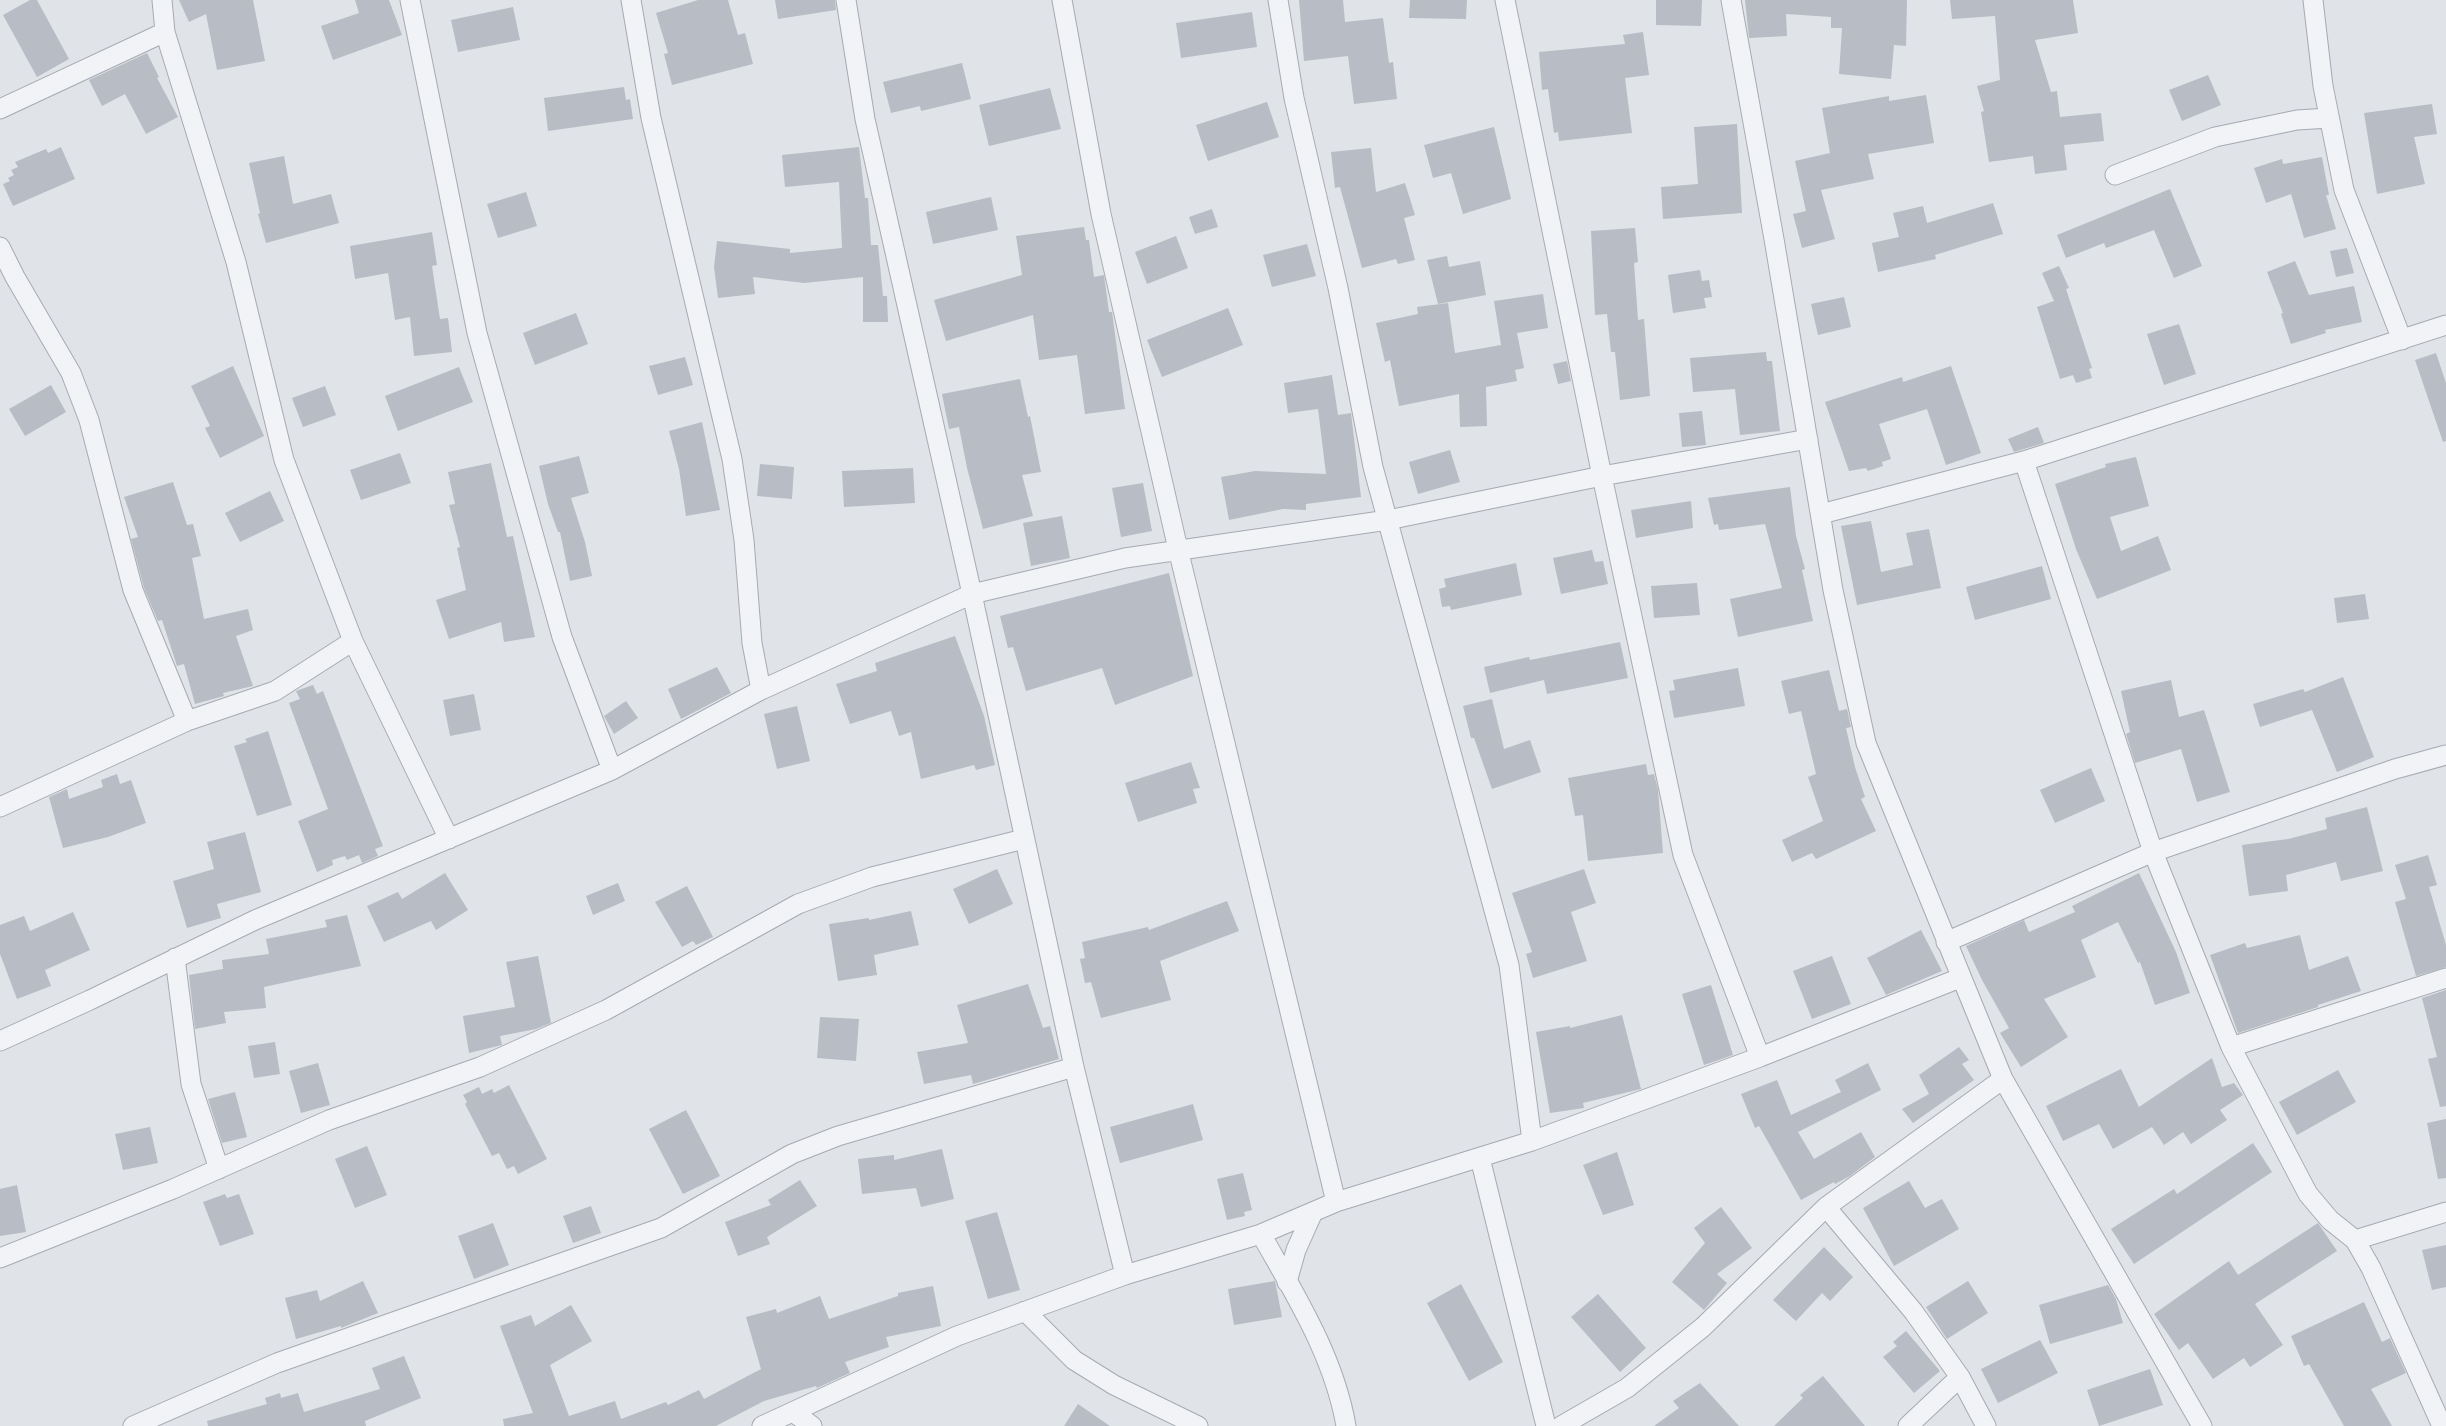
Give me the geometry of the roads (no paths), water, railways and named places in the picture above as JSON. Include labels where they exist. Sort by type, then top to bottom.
[{"type":"street","points":[[162,0],[166,32],[236,262],[284,460],[354,641],[449,839]]},
{"type":"street","points":[[410,0],[477,333],[562,638],[612,770]]},
{"type":"street","points":[[631,0],[651,118],[732,459],[744,540],[752,643],[761,690]]},
{"type":"street","points":[[846,0],[865,119],[972,594],[1074,1067],[1126,1275]]},
{"type":"street","points":[[1062,0],[1100,214],[1178,549],[1336,1202]]},
{"type":"street","points":[[1278,0],[1294,98],[1338,288],[1373,467],[1509,965],[1532,1142]]},
{"type":"street","points":[[1505,0],[1602,476],[1683,855],[1760,1057]]},
{"type":"street","points":[[1731,0],[1833,590],[1866,742],[1960,978],[2003,1079],[2202,1426]]},
{"type":"street","points":[[2313,0],[2323,86],[2344,190],[2402,340]]},
{"type":"street","points":[[0,108],[166,32]]},
{"type":"street","points":[[2115,175],[2215,137],[2297,120],[2329,118]]},
{"type":"street","points":[[0,247],[15,277],[71,373],[89,420],[133,590],[187,721]]},
{"type":"street","points":[[1821,514],[2024,462],[2446,325]]},
{"type":"street","points":[[0,1041],[13,1037],[255,920],[612,770],[761,690],[972,594],[1125,558],[1388,520],[1602,476],[1808,439]]},
{"type":"street","points":[[2024,462],[2153,852],[2231,1047],[2308,1194],[2330,1220],[2355,1240],[2371,1268],[2442,1426]]},
{"type":"street","points":[[0,807],[187,721],[275,691],[354,641]]},
{"type":"street","points":[[1946,942],[2153,852],[2395,769],[2446,755]]},
{"type":"street","points":[[0,1258],[219,1169],[329,1120],[480,1067],[606,1010],[798,904],[872,877],[1024,839]]},
{"type":"street","points":[[175,958],[191,1084],[219,1169]]},
{"type":"street","points":[[762,1426],[957,1336],[1126,1275],[1261,1234],[1336,1202],[1532,1142],[1760,1057],[1960,978]]},
{"type":"street","points":[[2231,1047],[2446,978]]},
{"type":"street","points":[[132,1426],[277,1363],[660,1228],[792,1154],[838,1136],[1074,1067]]},
{"type":"street","points":[[1561,1426],[1627,1388],[1703,1326],[1826,1208],[2003,1079]]},
{"type":"street","points":[[1480,1158],[1546,1426]]},
{"type":"street","points":[[1826,1208],[1913,1311],[1960,1377],[1986,1426]]},
{"type":"street","points":[[1287,1282],[1296,1250],[1313,1212]]},
{"type":"street","points":[[2355,1240],[2446,1212]]},
{"type":"street","points":[[1261,1234],[1317,1337],[1342,1402],[1346,1426]]},
{"type":"street","points":[[1025,1311],[1074,1360],[1114,1385],[1198,1426]]},
{"type":"street","points":[[1908,1426],[1960,1377]]},
{"type":"street","points":[[793,1412],[812,1426]]}]
